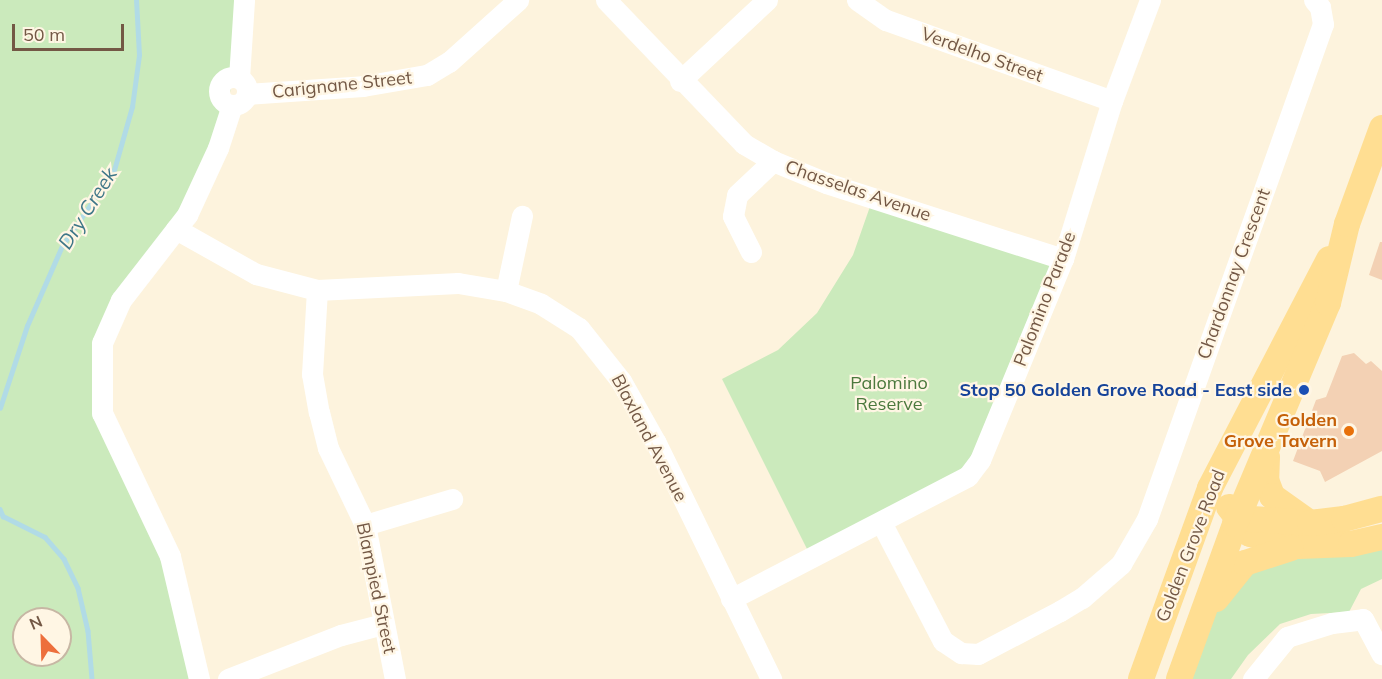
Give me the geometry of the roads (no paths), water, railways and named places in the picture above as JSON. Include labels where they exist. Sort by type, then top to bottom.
[{"type":"main road","name":"Golden Grove Road","points":[[1179,679],[1237,518],[1328,303],[1347,224],[1382,128]]},
{"type":"main road","name":"Golden Grove Road","points":[[1141,679],[1210,488],[1347,224]]},
{"type":"main road","points":[[1268,447],[1268,489],[1280,504],[1310,523]]},
{"type":"main road","points":[[1229,453],[1227,504],[1250,534],[1298,546],[1351,544],[1382,537]]},
{"type":"main road","points":[[1161,623],[1202,548],[1237,518],[1310,523],[1344,519],[1382,509]]},
{"type":"main road","points":[[1196,633],[1226,583],[1245,564],[1298,546]]},
{"type":"street","points":[[199,679],[170,556],[107,427],[101,397],[102,343],[111,315],[177,229],[204,183],[239,92],[244,0]]},
{"type":"street","name":"Carignane Street","points":[[239,92],[363,86],[427,75],[449,62],[518,0]]},
{"type":"street","name":"Chasselas Avenue","points":[[606,0],[680,81],[744,144],[773,161],[826,183],[1063,259]]},
{"type":"street","points":[[680,81],[767,0]]},
{"type":"street","name":"Verdelho Street","points":[[857,0],[886,20],[1112,101]]},
{"type":"street","name":"Palomino Parade","points":[[731,599],[882,524],[968,476],[980,460],[1063,259],[1112,101],[1150,0]]},
{"type":"street","name":"Chardonnay Crescent","points":[[882,524],[943,641],[961,653],[978,654],[1060,611],[1082,598],[1121,564],[1147,519],[1323,24],[1320,7],[1314,0]]},
{"type":"street","points":[[751,252],[733,216],[737,195],[773,161]]},
{"type":"street","points":[[506,291],[522,216]]},
{"type":"street","name":"Blaxland Avenue","points":[[177,229],[256,274],[317,290],[458,283],[506,291],[541,304],[579,328],[621,381],[771,679]]},
{"type":"street","name":"Blampied Street","points":[[317,290],[312,374],[319,412],[328,448],[365,525],[382,624],[395,679]]},
{"type":"street","points":[[365,525],[452,499]]},
{"type":"street","points":[[1253,679],[1287,637],[1332,623],[1363,619],[1382,654]]},
{"type":"street","points":[[228,679],[341,635],[382,624]]},
{"type":"waterway","name":"Dry Creek","points":[[0,408],[27,326],[62,246],[114,170],[132,107],[139,55],[136,0]]},
{"type":"waterway","name":"Dry Creek","points":[[0,509],[3,516],[45,537],[64,559],[78,588],[88,631],[92,679]]},
{"type":"place","name":"Stop 50 Golden Grove Road - East side","points":[[1304,390]]},
{"type":"place","name":"Golden Grove Tavern","points":[[1349,431]]},
{"type":"park label","name":"Palomino Reserve","points":[[889,394]]}]
